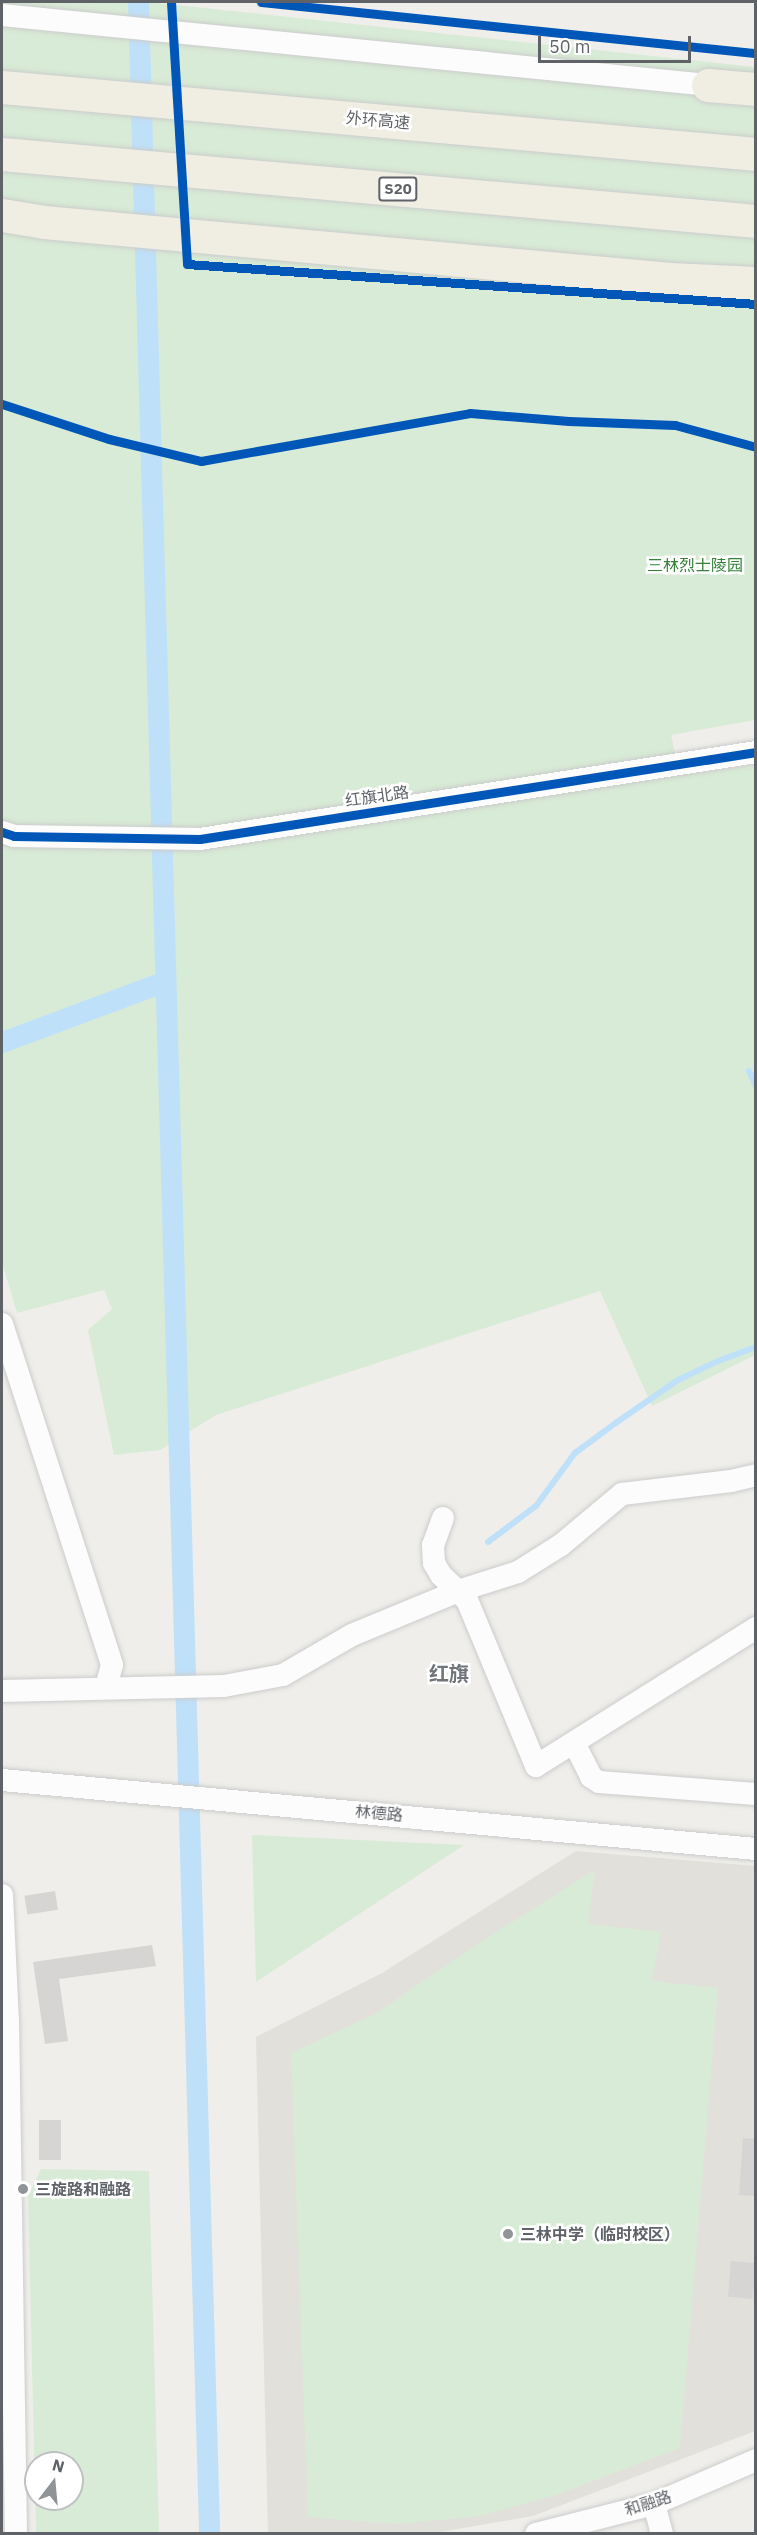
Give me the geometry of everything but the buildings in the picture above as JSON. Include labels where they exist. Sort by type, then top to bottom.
[{"type":"highway","points":[[708,85],[756,89]]},
{"type":"highway","name":"外环高速","points":[[2,87],[756,154]]},
{"type":"highway","name":"S20","points":[[2,154],[756,221]]},
{"type":"highway","points":[[2,215],[106,228],[670,279],[756,283]]},
{"type":"street","points":[[2,15],[708,85]]},
{"type":"street","name":"红旗北路","points":[[2,832],[14,836],[200,839],[756,752]]},
{"type":"street","points":[[2,1324],[112,1665],[106,1687]]},
{"type":"street","points":[[2,1691],[224,1686],[283,1675],[352,1635],[458,1591],[518,1572],[561,1545],[622,1494],[731,1481],[756,1475]]},
{"type":"street","points":[[443,1518],[433,1545],[434,1563],[441,1575],[467,1600],[536,1766],[756,1628]]},
{"type":"street","points":[[574,1743],[591,1777],[599,1782],[756,1794]]},
{"type":"street","points":[[2,1780],[2,1791]]},
{"type":"street","name":"林德路","points":[[2,1780],[756,1849]]},
{"type":"street","points":[[2,1895],[8,2020],[16,2534]]},
{"type":"street","name":"和融路","points":[[536,2534],[654,2504],[756,2460]]},
{"type":"street","points":[[654,2504],[662,2534]]},
{"type":"shaded area","name":"三林中学（临时校区）","points":[[576,1851],[755,1866],[755,2431],[533,2516],[434,2533],[268,2533],[256,2037],[382,1973]]},
{"type":"green space","name":"三林烈士陵园","points":[[2,2],[148,2],[755,67],[755,720],[671,735],[680,775],[755,765],[755,1355],[652,1406],[600,1291],[216,1415],[160,1450],[114,1455],[88,1330],[112,1309],[104,1290],[17,1313],[2,1262]]},
{"type":"green space","points":[[252,1835],[464,1845],[256,1982]]},
{"type":"green space","name":"三林中学（临时校区）","points":[[595,1870],[588,1924],[661,1932],[652,1981],[718,1988],[680,2448],[556,2495],[480,2516],[397,2524],[308,2517],[291,2053],[375,2014],[490,1936]]},
{"type":"green space","points":[[41,2169],[149,2171],[159,2533],[36,2533],[35,2511],[84,2511],[84,2451],[34,2451],[28,2196]]},
{"type":"waterway","points":[[138,2],[209,2534]]},
{"type":"waterway","points":[[2,1042],[165,981]]},
{"type":"waterway","points":[[749,1071],[756,1086]]},
{"type":"waterway","points":[[488,1542],[536,1506],[575,1453],[617,1422],[678,1380],[718,1361],[756,1347]]},
{"type":"cycle path","points":[[171,2],[187,264],[756,304]]},
{"type":"cycle path","points":[[261,2],[756,53]]},
{"type":"cycle path","points":[[2,404],[109,439],[201,461],[470,413],[569,421],[675,425],[756,447]]},
{"type":"cycle path","points":[[2,832],[14,836],[200,839],[756,752]]},
{"type":"place","name":"三旋路和融路","points":[[23,2189]]},
{"type":"place","name":"三林中学（临时校区）","points":[[508,2234]]},
{"type":"district","name":"红旗","points":[[449,1673]]}]
